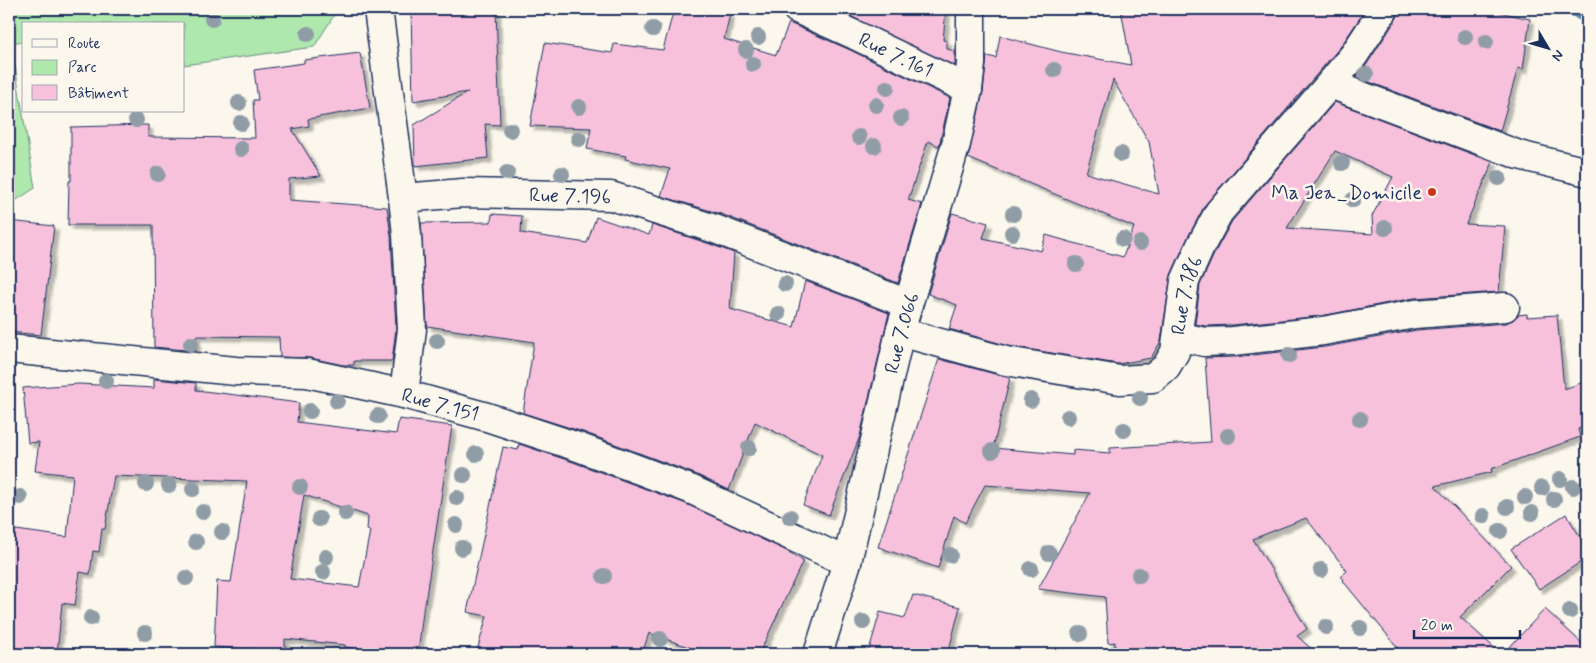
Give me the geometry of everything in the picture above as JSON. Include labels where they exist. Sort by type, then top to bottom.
[{"type":"street","points":[[378,9],[404,198],[407,235],[412,328],[404,394]]},
{"type":"street","name":"Rue 7.161","points":[[797,9],[968,89]]},
{"type":"street","name":"Rue 7.066","points":[[818,654],[848,562],[900,332],[956,144],[968,89],[971,64],[971,9]]},
{"type":"street","name":"Rue 7.186","points":[[900,332],[1006,361],[1120,380],[1153,378],[1166,367],[1174,352],[1178,336],[1185,281],[1201,245],[1219,212],[1354,55],[1384,9]]},
{"type":"street","points":[[1330,84],[1519,155],[1587,172]]},
{"type":"street","name":"Rue 7.196","points":[[404,198],[463,193],[611,196],[715,229],[908,304]]},
{"type":"street","points":[[1178,336],[1204,342],[1233,341],[1324,331],[1415,314],[1505,307]]},
{"type":"street","name":"Rue 7.151","points":[[9,349],[236,372],[307,373],[404,394],[506,423],[578,447],[690,489],[848,562]]},
{"type":"green space","points":[[9,9],[338,9],[314,47],[185,65],[185,22],[22,22],[22,43],[11,41],[35,188],[9,205]]},
{"type":"building","points":[[411,9],[496,9],[500,125],[485,124],[488,158],[415,166],[414,125],[468,92],[413,101]]},
{"type":"building","points":[[674,9],[711,9],[730,14],[724,39],[776,55],[789,23],[950,98],[939,146],[928,141],[908,200],[922,204],[898,283],[721,214],[661,196],[670,169],[625,159],[626,156],[587,149],[591,128],[530,126],[545,43],[612,53],[614,44],[663,50]]},
{"type":"building","points":[[850,9],[946,9],[943,40],[947,41],[947,49],[955,51],[955,66],[850,16]]},
{"type":"building","points":[[1121,9],[1366,9],[1341,46],[1205,205],[1171,275],[1161,341],[1151,358],[1118,364],[1009,346],[949,329],[957,305],[928,294],[952,213],[988,223],[983,238],[1041,251],[1046,235],[1123,257],[1134,227],[968,158],[983,92],[987,56],[996,58],[1000,36],[1061,52],[1131,65]],"holes":[[[1113,80],[1149,142],[1159,194],[1086,173]]]},
{"type":"building","points":[[1399,9],[1486,9],[1530,19],[1523,69],[1518,68],[1500,131],[1356,77],[1367,64],[1397,18]]},
{"type":"building","points":[[360,53],[370,108],[308,119],[309,126],[292,129],[321,176],[289,179],[289,200],[387,207],[391,236],[396,328],[392,361],[354,361],[354,365],[343,365],[310,358],[280,357],[279,337],[196,336],[196,351],[154,347],[153,225],[68,225],[69,181],[71,181],[71,127],[148,125],[148,137],[255,138],[253,100],[258,100],[254,70],[304,63],[304,60]]},
{"type":"building","points":[[1335,102],[1493,162],[1466,224],[1505,226],[1499,292],[1414,298],[1321,316],[1232,325],[1206,326],[1195,324],[1200,285],[1232,221]],"holes":[[[1335,151],[1393,177],[1372,216],[1373,234],[1287,228]]]},
{"type":"building","points":[[492,214],[522,216],[521,233],[587,243],[596,217],[649,235],[652,225],[710,244],[734,253],[730,309],[794,327],[805,281],[889,313],[860,436],[829,515],[803,505],[822,455],[755,422],[729,490],[695,474],[583,432],[523,413],[534,342],[427,326],[421,223],[491,222]]},
{"type":"building","points":[[9,221],[54,226],[41,335],[9,332]]},
{"type":"building","points":[[1527,314],[1527,317],[1557,315],[1564,389],[1587,381],[1587,426],[1578,429],[1580,437],[1491,469],[1492,472],[1435,486],[1511,566],[1460,617],[1501,654],[1403,654],[1343,581],[1341,576],[1347,571],[1306,518],[1253,539],[1307,629],[1297,636],[1317,654],[1115,654],[1115,642],[1108,643],[1105,597],[1038,589],[1090,493],[985,485],[965,523],[954,516],[938,568],[878,547],[939,359],[1010,378],[993,448],[1073,455],[1073,450],[1110,453],[1110,448],[1211,442],[1205,358],[1235,357],[1325,347],[1417,330],[1506,323],[1518,315]]},
{"type":"building","points":[[154,379],[196,383],[196,390],[299,403],[297,422],[396,434],[399,419],[452,426],[424,603],[418,654],[285,639],[285,651],[214,647],[217,581],[231,582],[247,481],[114,476],[105,529],[102,529],[99,552],[93,551],[90,574],[80,572],[75,605],[62,603],[57,654],[9,651],[9,529],[67,537],[73,475],[35,471],[39,442],[28,443],[23,388],[79,384],[154,388]],"holes":[[[304,495],[368,516],[367,530],[370,531],[359,587],[290,579]]]},
{"type":"building","points":[[519,444],[684,503],[785,550],[803,561],[759,654],[708,654],[649,633],[642,654],[476,654],[487,616],[467,612],[503,447],[518,450]]},
{"type":"building","points":[[1566,514],[1587,548],[1587,558],[1539,589],[1511,549]]},
{"type":"building","points":[[913,595],[960,607],[948,654],[868,654],[880,612],[905,618]]},
{"type":"building","points":[[1545,609],[1587,648],[1587,654],[1503,654]]},
{"type":"waterway","points":[[1564,9],[1576,12],[1587,19]]},
{"type":"place","name":"Ma Jea_Domicile","points":[[1432,192]]}]
